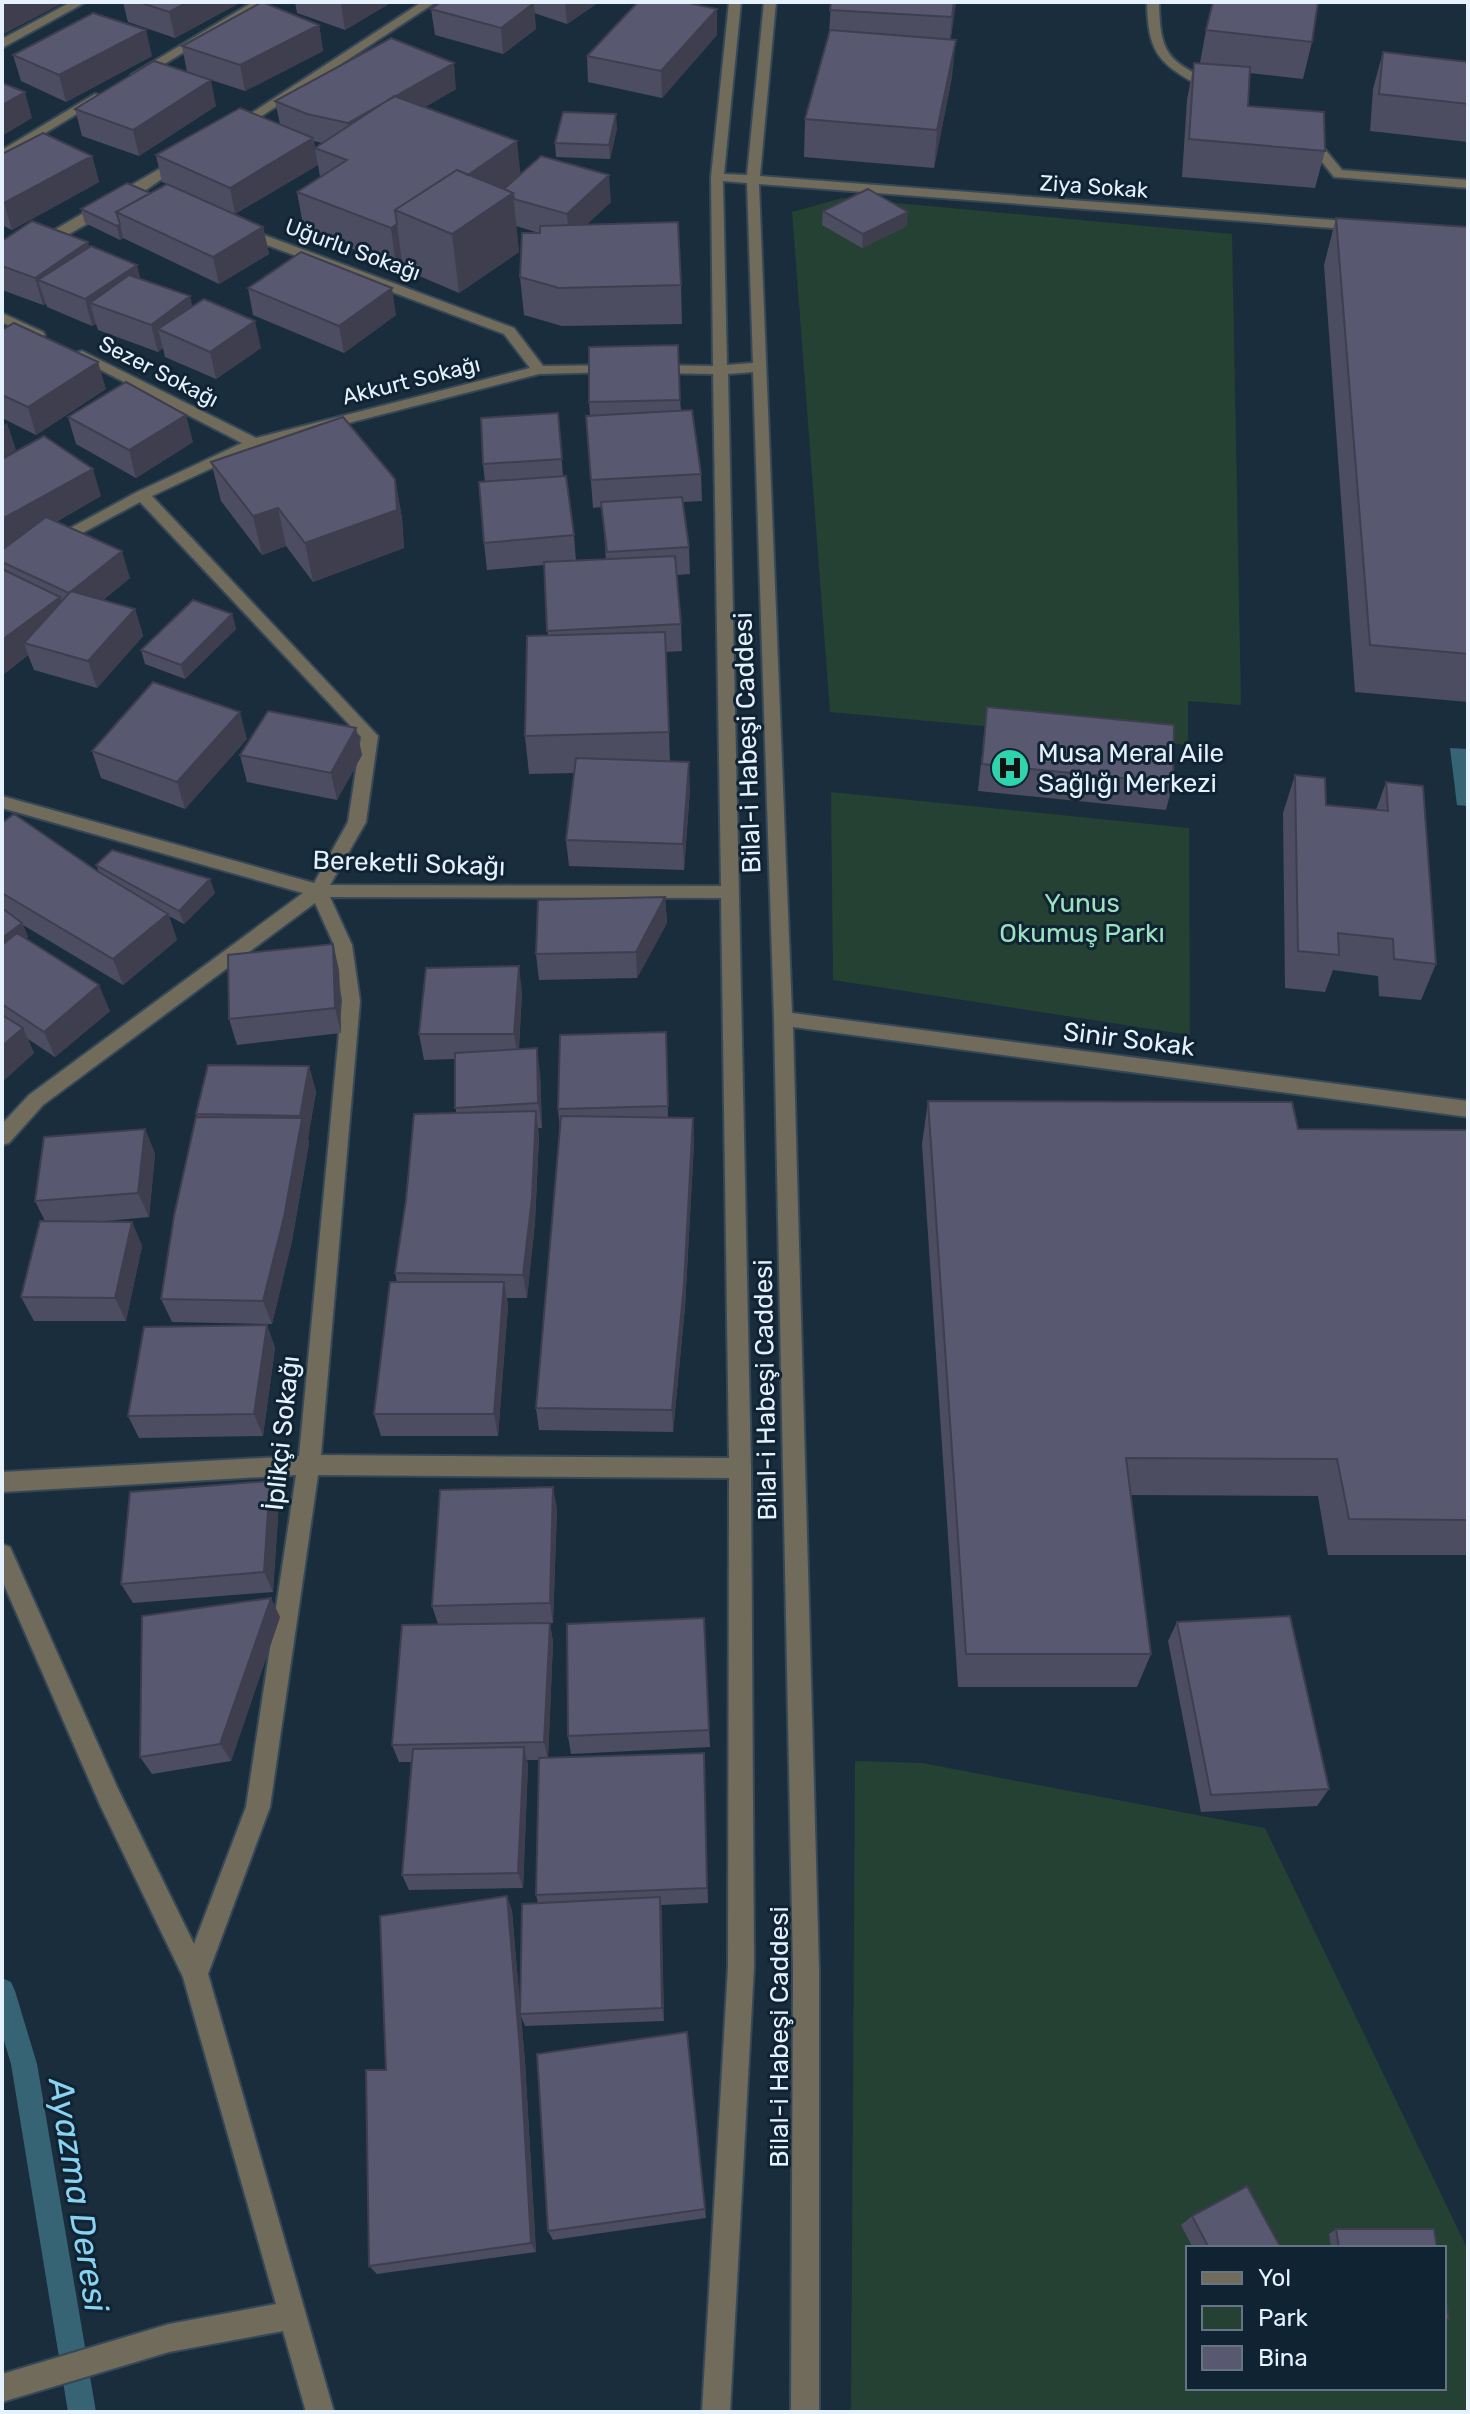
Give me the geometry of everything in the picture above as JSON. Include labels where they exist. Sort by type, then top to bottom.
[{"type":"street","points":[[2,44],[80,2]]},
{"type":"street","points":[[125,82],[261,2]]},
{"type":"street","points":[[216,140],[430,2]]},
{"type":"street","name":"Bilal-i Habeşi Caddesi","points":[[716,2412],[741,1967],[740,1468],[718,370],[717,177],[735,2]]},
{"type":"street","name":"Bilal-i Habeşi Caddesi","points":[[770,2],[753,181],[783,1019],[806,1969],[805,2412]]},
{"type":"street","points":[[1153,2],[1152,34],[1159,52],[1174,66],[1225,95]]},
{"type":"street","points":[[2,155],[111,90]]},
{"type":"street","points":[[1289,130],[1314,144],[1338,174],[1468,184]]},
{"type":"street","points":[[4,262],[135,191],[189,157]]},
{"type":"street","name":"Ziya Sokak","points":[[717,177],[1373,227]]},
{"type":"street","points":[[135,191],[150,196]]},
{"type":"street","name":"Uğurlu Sokağı","points":[[223,223],[509,331],[539,370]]},
{"type":"street","name":"Sezer Sokağı","points":[[2,317],[254,443]]},
{"type":"street","points":[[718,370],[761,367]]},
{"type":"street","name":"Akkurt Sokağı","points":[[44,548],[142,495],[254,443],[539,370],[718,370]]},
{"type":"street","points":[[2,1137],[36,1100],[318,891],[357,822],[370,736],[142,495]]},
{"type":"street","name":"Bereketli Sokağı","points":[[2,802],[318,891],[730,892]]},
{"type":"street","name":"İplikçi Sokağı","points":[[195,1974],[258,1807],[309,1465],[351,1001],[343,945],[318,891]]},
{"type":"street","name":"Sinir Sokak","points":[[783,1019],[1468,1109]]},
{"type":"street","points":[[2,1482],[309,1465],[740,1468]]},
{"type":"street","points":[[2,1554],[109,1797],[195,1974],[320,2412]]},
{"type":"street","points":[[2,2388],[169,2338],[293,2315]]},
{"type":"green space","points":[[842,198],[1232,234],[1241,705],[1188,701],[1188,745],[830,712],[792,212]]},
{"type":"green space","name":"Yunus Okumuş Parkı","points":[[831,792],[1189,828],[1190,1035],[833,980]]},
{"type":"green space","points":[[855,1761],[922,1763],[1265,1828],[1468,2250],[1468,2412],[851,2412]]},
{"type":"water","points":[[1450,748],[1468,749],[1468,806],[1457,805]]},
{"type":"building","points":[[139,2],[188,2],[169,12]]},
{"type":"building","points":[[262,2],[319,25],[240,65],[182,46]]},
{"type":"building","points":[[441,2],[534,3],[501,28],[431,9]]},
{"type":"building","points":[[638,2],[684,2],[717,9],[661,71],[587,56]]},
{"type":"building","points":[[831,2],[954,2],[952,17],[830,10]]},
{"type":"building","points":[[1213,2],[1318,2],[1312,42],[1206,30]]},
{"type":"building","points":[[93,13],[146,30],[59,75],[13,55]]},
{"type":"building","points":[[830,30],[956,40],[937,130],[805,119]]},
{"type":"building","points":[[391,38],[454,63],[348,123],[307,114],[275,101]]},
{"type":"building","points":[[1383,52],[1468,62],[1468,104],[1379,94]]},
{"type":"building","points":[[154,61],[211,80],[133,130],[75,109]]},
{"type":"building","points":[[1194,63],[1250,67],[1248,106],[1324,112],[1325,151],[1189,139]]},
{"type":"building","points":[[2,83],[25,92],[2,105]]},
{"type":"building","points":[[394,96],[517,141],[468,175],[457,170],[395,210],[397,224],[391,228],[297,192],[347,160],[315,148]]},
{"type":"building","points":[[240,108],[313,138],[230,188],[156,155]]},
{"type":"building","points":[[563,112],[616,114],[609,145],[555,143]]},
{"type":"building","points":[[43,133],[92,156],[2,202],[2,154]]},
{"type":"building","points":[[541,156],[609,175],[567,214],[514,199],[513,193],[504,189]]},
{"type":"building","points":[[457,170],[513,193],[452,234],[395,210]]},
{"type":"building","points":[[127,183],[150,193],[116,212],[120,224],[117,226],[81,209]]},
{"type":"building","points":[[167,184],[263,227],[213,257],[116,212]]},
{"type":"building","points":[[868,189],[908,212],[863,234],[823,211]]},
{"type":"building","points":[[1336,218],[1468,227],[1468,654],[1370,645]]},
{"type":"building","points":[[32,221],[88,242],[35,278],[2,266],[2,241]]},
{"type":"building","points":[[678,222],[681,285],[559,288],[520,277],[522,233],[540,233],[540,226]]},
{"type":"building","points":[[91,246],[137,265],[85,299],[38,280]]},
{"type":"building","points":[[301,252],[392,288],[339,326],[248,288]]},
{"type":"building","points":[[129,275],[190,296],[151,325],[90,303]]},
{"type":"building","points":[[204,299],[255,321],[210,352],[158,329]]},
{"type":"building","points":[[14,323],[98,362],[28,407],[2,395],[2,330]]},
{"type":"building","points":[[678,345],[680,400],[589,402],[589,347]]},
{"type":"building","points":[[126,382],[186,415],[129,450],[68,417]]},
{"type":"building","points":[[692,410],[701,474],[591,480],[586,416]]},
{"type":"building","points":[[558,413],[562,459],[483,464],[481,418]]},
{"type":"building","points":[[343,417],[395,479],[397,510],[305,543],[278,508],[253,516],[211,462]]},
{"type":"building","points":[[44,436],[93,469],[2,519],[2,459]]},
{"type":"building","points":[[566,476],[574,535],[484,543],[479,482]]},
{"type":"building","points":[[682,497],[689,547],[607,552],[601,502]]},
{"type":"building","points":[[46,517],[122,551],[69,593],[2,562],[2,550]]},
{"type":"building","points":[[675,556],[681,624],[547,631],[544,562]]},
{"type":"building","points":[[2,569],[60,597],[2,640]]},
{"type":"building","points":[[71,591],[135,609],[88,661],[24,643]]},
{"type":"building","points":[[193,600],[232,614],[181,665],[141,650]]},
{"type":"building","points":[[665,632],[669,732],[525,736],[527,636]]},
{"type":"building","points":[[153,682],[240,712],[177,782],[92,751]]},
{"type":"building","points":[[987,707],[1174,725],[1173,783],[982,764]]},
{"type":"building","points":[[268,711],[356,728],[331,773],[240,755]]},
{"type":"building","points":[[576,758],[689,762],[683,844],[566,840]]},
{"type":"building","points":[[1295,775],[1325,778],[1326,805],[1388,811],[1386,782],[1423,786],[1436,964],[1394,959],[1393,939],[1338,933],[1339,955],[1298,951]]},
{"type":"building","points":[[14,814],[97,871],[168,914],[113,959],[2,893],[2,823]]},
{"type":"building","points":[[112,850],[210,879],[179,911],[96,865]]},
{"type":"building","points":[[665,897],[636,952],[536,954],[538,900]]},
{"type":"building","points":[[2,908],[22,923],[2,938]]},
{"type":"building","points":[[17,933],[99,985],[44,1032],[2,1004],[2,945]]},
{"type":"building","points":[[333,944],[335,1008],[229,1019],[228,955]]},
{"type":"building","points":[[519,966],[514,1034],[419,1034],[426,968]]},
{"type":"building","points":[[2,1015],[23,1028],[2,1046]]},
{"type":"building","points":[[666,1032],[668,1106],[558,1109],[560,1035]]},
{"type":"building","points":[[537,1048],[538,1103],[455,1108],[455,1053]]},
{"type":"building","points":[[208,1065],[309,1066],[300,1116],[196,1114]]},
{"type":"building","points":[[928,1101],[1292,1102],[1298,1129],[1468,1130],[1468,1520],[1349,1519],[1337,1459],[1126,1458],[1151,1654],[966,1654]]},
{"type":"building","points":[[536,1111],[532,1198],[523,1275],[395,1273],[414,1114]]},
{"type":"building","points":[[561,1116],[693,1118],[684,1284],[672,1410],[536,1408]]},
{"type":"building","points":[[196,1117],[302,1118],[284,1217],[263,1301],[161,1299],[174,1216]]},
{"type":"building","points":[[145,1129],[138,1193],[35,1201],[44,1137]]},
{"type":"building","points":[[40,1221],[132,1222],[115,1298],[21,1297]]},
{"type":"building","points":[[390,1282],[504,1282],[494,1414],[374,1414]]},
{"type":"building","points":[[267,1325],[254,1414],[128,1416],[144,1327]]},
{"type":"building","points":[[270,1481],[264,1572],[121,1584],[130,1492]]},
{"type":"building","points":[[553,1487],[550,1603],[432,1606],[440,1490]]},
{"type":"building","points":[[271,1598],[220,1744],[140,1757],[142,1616]]},
{"type":"building","points":[[1290,1616],[1329,1789],[1211,1795],[1177,1622]]},
{"type":"building","points":[[704,1618],[709,1730],[568,1736],[567,1624]]},
{"type":"building","points":[[550,1623],[544,1742],[392,1745],[402,1625]]},
{"type":"building","points":[[524,1747],[518,1873],[402,1875],[413,1749]]},
{"type":"building","points":[[704,1753],[707,1888],[536,1895],[539,1758]]},
{"type":"building","points":[[507,1896],[531,2243],[369,2266],[366,2070],[386,2070],[380,1916]]},
{"type":"building","points":[[660,1897],[662,2008],[520,2014],[522,1904]]},
{"type":"building","points":[[687,2032],[705,2209],[548,2231],[537,2054]]},
{"type":"building","points":[[1247,2186],[1280,2246],[1208,2246],[1192,2216]]},
{"type":"building","points":[[1336,2229],[1434,2229],[1437,2246],[1339,2246]]},
{"type":"waterway","name":"Ayazma Deresi","points":[[2,1991],[24,2064],[82,2412]]},
{"type":"place","name":"Musa Meral Aile Sağlığı Merkezi","points":[[1010,768]]}]
